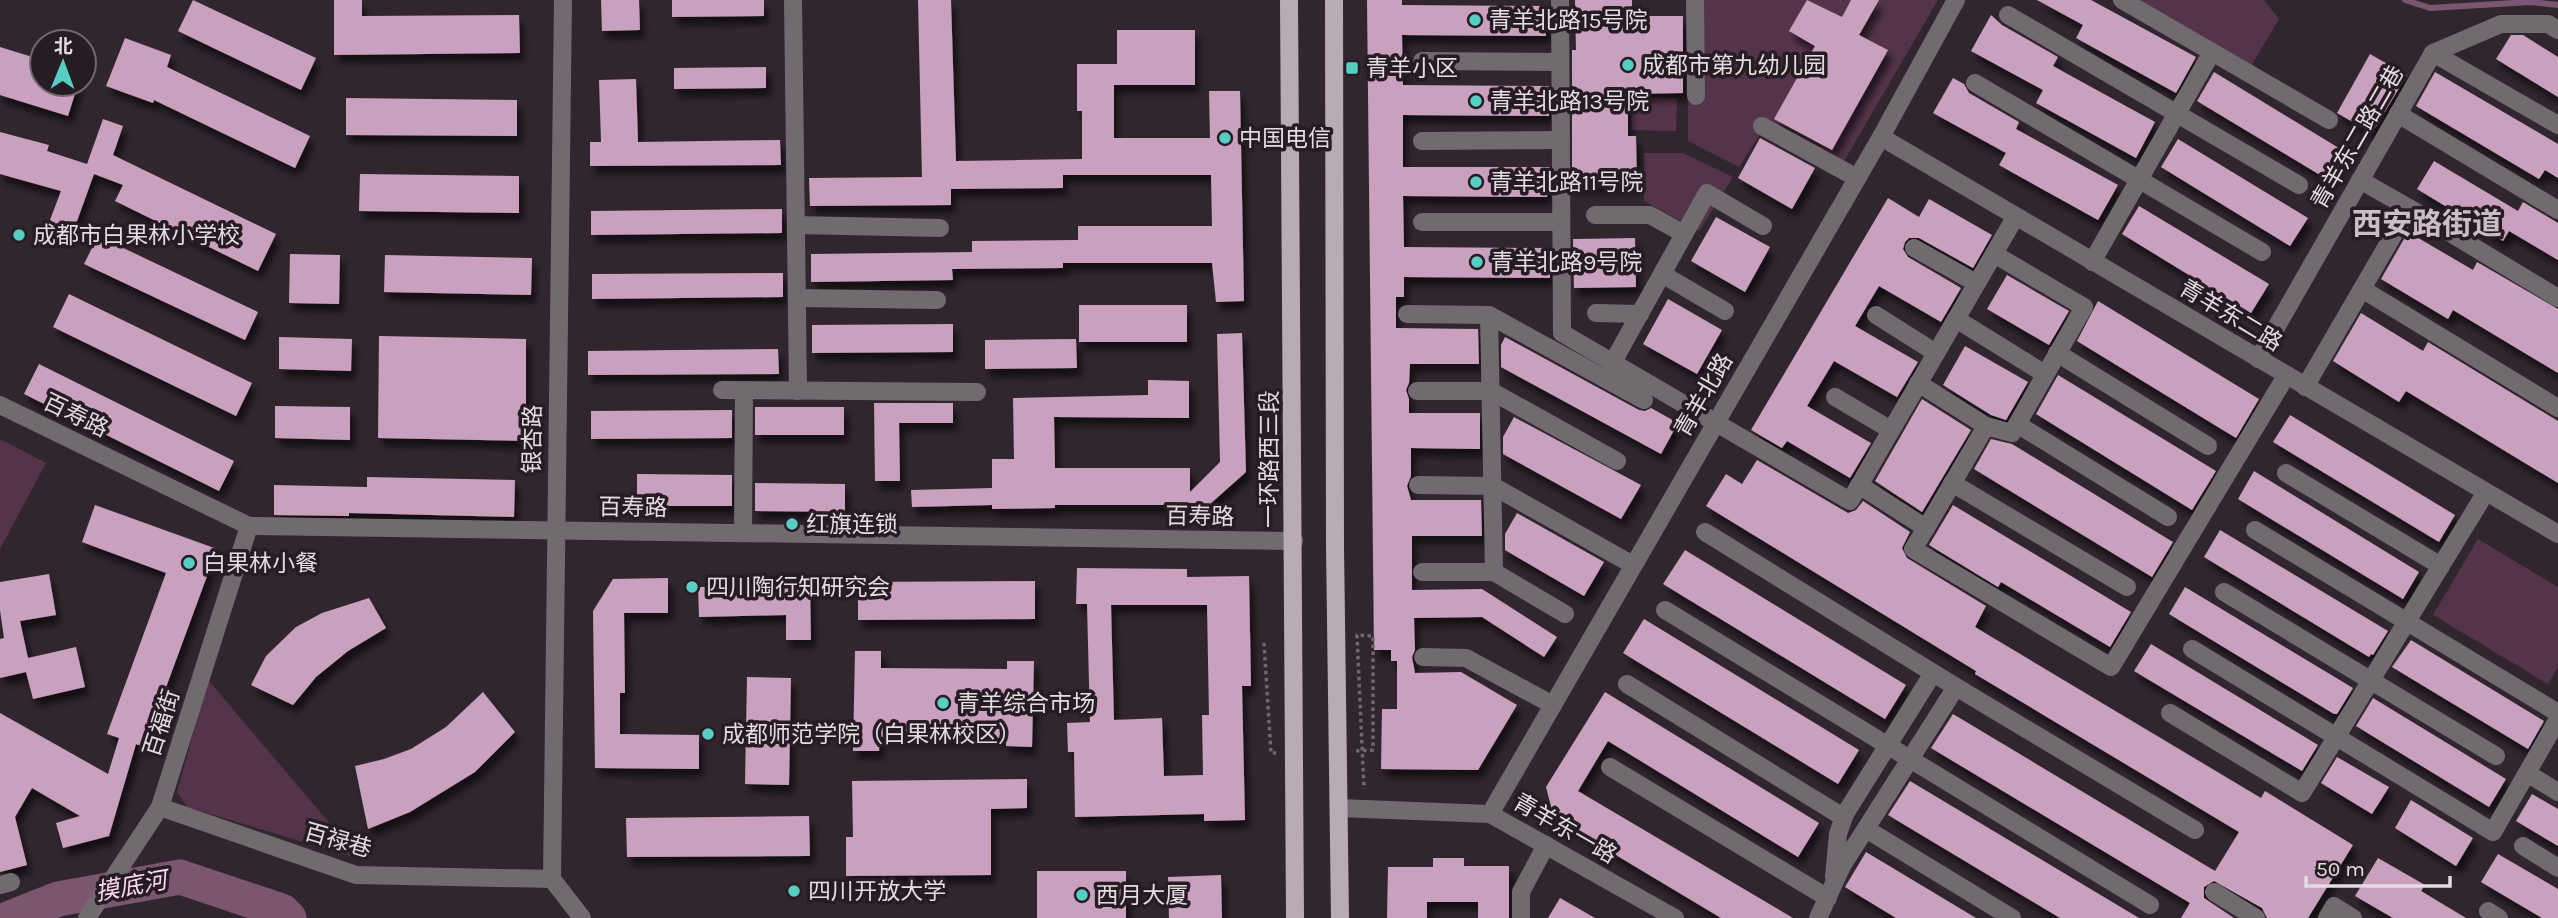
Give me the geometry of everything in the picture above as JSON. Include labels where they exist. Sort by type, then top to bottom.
[{"type":"main road","name":"一环路西三段","points":[[1290,0],[1295,918]]},
{"type":"main road","points":[[1334,0],[1335,546],[1340,918]]},
{"type":"street","name":"银杏路","points":[[552,879],[563,0]]},
{"type":"street","points":[[793,0],[799,391]]},
{"type":"street","points":[[1560,0],[1562,333],[1850,501],[2015,216]]},
{"type":"street","points":[[1695,0],[1696,96]]},
{"type":"street","name":"青羊北路","points":[[1490,814],[1881,137],[1956,0]]},
{"type":"street","points":[[2123,0],[2329,120]]},
{"type":"street","points":[[2008,15],[2299,185]]},
{"type":"street","name":"青羊东二路二巷","points":[[2258,359],[2433,53],[2501,24],[2548,24],[2558,30]]},
{"type":"street","points":[[2092,261],[2212,52]]},
{"type":"street","points":[[2433,53],[2558,125]]},
{"type":"street","points":[[1422,61],[1560,62]]},
{"type":"street","points":[[1975,83],[2262,252]]},
{"type":"street","points":[[2398,114],[2558,210]]},
{"type":"street","points":[[1762,126],[1857,178]]},
{"type":"street","name":"青羊东二路","points":[[1881,137],[2558,534]]},
{"type":"street","points":[[1422,141],[1560,141]]},
{"type":"street","points":[[2360,180],[2558,298]]},
{"type":"street","points":[[1613,362],[1707,193],[1763,226]]},
{"type":"street","points":[[2305,387],[2409,208]]},
{"type":"street","points":[[1595,215],[1650,215],[1684,234]]},
{"type":"street","points":[[1422,222],[1561,222]]},
{"type":"street","points":[[796,225],[940,228]]},
{"type":"street","points":[[1914,248],[1976,284]]},
{"type":"street","points":[[1918,383],[1986,426],[2012,433],[2084,307],[1994,254]]},
{"type":"street","points":[[1662,274],[1725,311]]},
{"type":"street","points":[[2362,289],[2558,408]]},
{"type":"street","points":[[797,298],[937,300]]},
{"type":"street","points":[[1596,313],[1640,314]]},
{"type":"street","points":[[1407,314],[1489,315],[1644,400]]},
{"type":"street","points":[[1489,315],[1494,572]]},
{"type":"street","points":[[1876,315],[1936,353]]},
{"type":"street","points":[[1956,319],[2045,374]]},
{"type":"street","points":[[2057,353],[2208,446]]},
{"type":"street","points":[[1986,426],[1913,549],[2111,667],[2286,376]]},
{"type":"street","points":[[722,390],[977,392]]},
{"type":"street","points":[[743,533],[744,391]]},
{"type":"street","points":[[1417,391],[1491,391],[1618,461]]},
{"type":"street","points":[[1835,397],[1891,430]]},
{"type":"street","name":"百寿路","points":[[0,405],[249,526],[1294,541]]},
{"type":"street","points":[[2017,424],[2168,517]]},
{"type":"street","points":[[2286,473],[2441,566]]},
{"type":"street","points":[[1952,484],[2127,587]]},
{"type":"street","points":[[1418,485],[1493,486],[1633,565]]},
{"type":"street","points":[[1859,485],[1926,527]]},
{"type":"street","points":[[2170,713],[2302,793],[2486,492]]},
{"type":"street","name":"百福街","points":[[88,916],[160,807],[249,526]]},
{"type":"street","points":[[2255,530],[2558,713]]},
{"type":"street","points":[[1705,532],[1956,687],[2196,830]]},
{"type":"street","points":[[1422,572],[1494,572],[1565,614]]},
{"type":"street","points":[[2224,592],[2496,756]]},
{"type":"street","points":[[1665,610],[2150,905]]},
{"type":"street","points":[[2192,649],[2493,832],[2558,719]]},
{"type":"street","points":[[1423,657],[1466,658],[1553,705]]},
{"type":"street","points":[[1827,906],[1843,817],[1933,673]]},
{"type":"street","points":[[1627,684],[1843,817]]},
{"type":"street","points":[[1827,906],[1842,866],[1956,687]]},
{"type":"street","points":[[1610,767],[1827,906]]},
{"type":"street","points":[[2527,773],[2558,792]]},
{"type":"street","name":"百禄巷","points":[[160,807],[356,875],[552,879]]},
{"type":"street","name":"青羊东一路","points":[[1339,808],[1490,814],[1675,918]]},
{"type":"street","points":[[1866,829],[2012,918]]},
{"type":"street","points":[[1521,918],[1521,892],[1546,845]]},
{"type":"street","points":[[2523,846],[2558,868]]},
{"type":"street","points":[[552,879],[582,918]]},
{"type":"street","points":[[2214,892],[2256,918]]},
{"type":"street","points":[[2327,918],[2334,906],[2353,918]]},
{"type":"path","points":[[1364,789],[1357,635],[1373,636],[1373,642]]},
{"type":"shaded area","points":[[1688,0],[1938,0],[1844,161],[1770,119],[1739,167],[1688,141]]},
{"type":"shaded area","points":[[2142,0],[2264,0],[2279,19],[2248,71],[2139,5]]},
{"type":"shaded area","points":[[1632,97],[1677,98],[1676,131],[1631,130]]},
{"type":"shaded area","points":[[1644,153],[1683,153],[1733,177],[1699,231],[1644,201]]},
{"type":"shaded area","points":[[0,439],[46,463],[0,549]]},
{"type":"shaded area","points":[[2478,539],[2558,587],[2558,667],[2548,684],[2433,615]]},
{"type":"shaded area","points":[[208,680],[360,859],[187,807],[177,792]]},
{"type":"building","points":[[193,0],[316,58],[301,90],[178,31]]},
{"type":"building","points":[[334,0],[362,0],[362,16],[519,15],[520,53],[334,55]]},
{"type":"building","points":[[601,0],[639,0],[640,30],[602,31]]},
{"type":"building","points":[[672,0],[764,0],[764,16],[672,17]]},
{"type":"building","points":[[918,0],[951,0],[956,161],[1082,159],[1082,111],[1077,111],[1077,64],[1117,64],[1117,30],[1195,30],[1195,85],[1114,85],[1114,138],[1210,138],[1209,91],[1240,91],[1244,301],[1216,302],[1212,263],[1063,263],[1063,268],[952,269],[953,280],[811,282],[811,254],[972,252],[972,241],[1078,240],[1078,226],[1212,226],[1211,175],[1063,175],[1063,188],[951,189],[951,205],[810,206],[809,178],[922,177]]},
{"type":"building","points":[[1367,0],[1402,0],[1402,5],[1546,6],[1546,36],[1402,35],[1403,85],[1549,86],[1549,116],[1403,115],[1403,167],[1550,167],[1547,197],[1403,196],[1404,247],[1550,248],[1550,278],[1404,277],[1404,297],[1396,297],[1396,328],[1478,329],[1479,364],[1410,364],[1406,390],[1409,413],[1480,413],[1480,449],[1411,448],[1411,476],[1407,486],[1411,500],[1481,500],[1482,536],[1412,536],[1412,590],[1482,589],[1557,637],[1544,657],[1482,617],[1414,618],[1415,650],[1412,657],[1415,673],[1461,672],[1517,705],[1478,770],[1381,769],[1382,709],[1397,709],[1397,661],[1391,661],[1391,650],[1374,650]]},
{"type":"building","name":"成都市第九幼儿园","points":[[1575,0],[1632,0],[1632,16],[1683,16],[1683,93],[1628,94],[1628,136],[1636,136],[1637,185],[1572,186],[1572,50],[1576,50]]},
{"type":"building","points":[[1807,0],[1842,17],[1851,0],[1879,0],[1859,35],[1888,50],[1832,150],[1774,119],[1815,46],[1789,31]]},
{"type":"building","points":[[2037,0],[2091,0],[2196,57],[2176,93],[2076,38],[2083,25]]},
{"type":"building","points":[[1991,15],[2002,25],[2058,57],[2053,66],[2155,122],[2136,158],[2036,103],[2043,90],[1971,51]]},
{"type":"building","points":[[2511,35],[2523,35],[2558,57],[2558,97],[2496,59]]},
{"type":"building","points":[[125,38],[171,55],[167,67],[310,136],[295,168],[154,100],[153,103],[106,86]]},
{"type":"building","points":[[0,47],[28,56],[28,98],[74,98],[68,116],[0,95]]},
{"type":"building","points":[[2370,54],[2407,75],[2372,133],[2337,113]]},
{"type":"building","points":[[766,67],[766,88],[674,89],[674,68]]},
{"type":"building","points":[[2214,72],[2347,153],[2330,181],[2197,101]]},
{"type":"building","points":[[2435,72],[2558,144],[2558,178],[2545,170],[2539,179],[2416,106]]},
{"type":"building","points":[[1953,78],[1964,84],[1969,93],[2019,122],[2016,129],[2118,185],[2098,220],[1999,165],[2006,153],[1933,113]]},
{"type":"building","points":[[636,79],[638,142],[780,140],[781,165],[590,166],[590,142],[601,142],[599,80]]},
{"type":"building","points":[[346,98],[517,100],[517,136],[346,135]]},
{"type":"building","points":[[103,119],[123,126],[113,155],[276,234],[258,271],[115,201],[123,185],[94,174],[72,235],[47,228],[61,191],[0,174],[0,132],[49,145],[47,151],[87,164]]},
{"type":"building","points":[[1760,138],[1815,168],[1792,209],[1738,178]]},
{"type":"building","points":[[2178,139],[2308,218],[2290,246],[2161,167]]},
{"type":"building","points":[[2434,161],[2518,211],[2523,202],[2558,223],[2558,260],[2509,231],[2503,241],[2417,189]]},
{"type":"building","points":[[360,174],[519,176],[519,213],[359,211]]},
{"type":"building","points":[[1888,198],[1919,217],[1929,199],[1992,235],[1973,268],[1919,238],[1909,238],[1905,242],[1903,249],[1908,257],[1961,288],[1941,322],[1879,286],[1855,326],[1918,362],[1897,397],[1834,361],[1807,406],[1871,443],[1850,478],[1787,441],[1782,448],[1751,430]]},
{"type":"building","points":[[2139,206],[2269,284],[2251,313],[2122,234]]},
{"type":"building","points":[[782,209],[782,233],[591,235],[591,211]]},
{"type":"building","points":[[1716,217],[1770,247],[1745,292],[1691,261]]},
{"type":"building","points":[[2408,232],[2473,270],[2477,262],[2558,309],[2558,373],[2453,310],[2448,319],[2381,279]]},
{"type":"building","points":[[98,236],[258,312],[245,340],[84,264]]},
{"type":"building","points":[[1635,238],[1636,287],[1574,288],[1573,239]]},
{"type":"building","points":[[290,254],[340,255],[339,304],[289,303]]},
{"type":"building","points":[[385,255],[532,258],[531,295],[384,292]]},
{"type":"building","points":[[783,273],[783,297],[592,299],[592,274]]},
{"type":"building","points":[[2007,275],[2069,311],[2049,345],[1987,309]]},
{"type":"building","points":[[69,294],[252,383],[236,416],[53,327]]},
{"type":"building","points":[[1668,299],[1722,330],[1697,374],[1643,344]]},
{"type":"building","points":[[2098,301],[2259,399],[2236,438],[2077,341]]},
{"type":"building","points":[[1079,305],[1187,305],[1187,342],[1079,342]]},
{"type":"building","points":[[2361,313],[2423,351],[2428,342],[2558,421],[2558,483],[2406,391],[2399,402],[2333,361]]},
{"type":"building","points":[[953,324],[953,352],[812,353],[812,325]]},
{"type":"building","points":[[1242,333],[1246,472],[1209,505],[1055,505],[1055,508],[992,509],[992,505],[912,507],[911,490],[992,488],[992,459],[1014,459],[1013,398],[1148,395],[1148,380],[1189,381],[1189,418],[1054,417],[1055,468],[1190,468],[1190,492],[1220,462],[1217,334]]},
{"type":"building","points":[[379,336],[526,339],[526,441],[378,438]]},
{"type":"building","points":[[279,337],[352,339],[351,371],[279,369]]},
{"type":"building","points":[[1505,337],[1639,410],[1651,408],[1678,423],[1661,454],[1501,367],[1501,345]]},
{"type":"building","points":[[1076,339],[1077,368],[985,369],[985,340]]},
{"type":"building","points":[[1965,346],[2028,382],[2006,420],[1991,415],[1943,385]]},
{"type":"building","points":[[778,349],[779,374],[588,375],[588,351]]},
{"type":"building","points":[[39,364],[234,461],[219,491],[24,394]]},
{"type":"building","points":[[2058,375],[2216,471],[2192,510],[2036,414]]},
{"type":"building","points":[[1922,399],[1971,430],[1922,512],[1875,481]]},
{"type":"building","points":[[874,403],[953,403],[953,423],[899,423],[900,481],[875,481]]},
{"type":"building","points":[[275,406],[350,407],[350,440],[275,438]]},
{"type":"building","points":[[755,407],[844,407],[844,435],[755,435]]},
{"type":"building","points":[[732,410],[732,438],[591,439],[591,411]]},
{"type":"building","points":[[2290,415],[2455,515],[2439,542],[2273,442]]},
{"type":"building","points":[[1514,417],[1641,485],[1621,519],[1503,454],[1503,437]]},
{"type":"building","points":[[1991,439],[2012,444],[2173,542],[2152,577],[1974,469]]},
{"type":"building","points":[[1757,460],[1848,513],[1856,510],[1863,501],[1910,532],[1902,548],[1907,558],[1986,606],[1975,627],[2261,798],[2265,791],[2353,845],[2308,918],[2267,918],[2262,908],[2214,881],[2204,887],[2204,898],[2234,918],[2181,918],[2190,903],[1931,748],[1953,714],[2215,871],[2239,832],[1975,674],[1976,671],[1706,506],[1726,474],[1742,484]]},
{"type":"building","points":[[2254,471],[2419,572],[2403,599],[2238,499]]},
{"type":"building","points":[[637,474],[732,475],[732,506],[637,506]]},
{"type":"building","points":[[367,477],[515,480],[514,517],[349,513],[349,516],[274,515],[274,485],[367,487]]},
{"type":"building","points":[[755,483],[845,484],[845,512],[755,511]]},
{"type":"building","points":[[95,505],[217,549],[144,747],[136,744],[109,836],[63,848],[56,823],[80,816],[32,788],[15,817],[27,865],[0,872],[0,713],[108,774],[119,738],[107,734],[166,573],[82,542]]},
{"type":"building","points":[[1953,505],[2131,612],[2110,647],[2001,582],[1998,587],[1929,545]]},
{"type":"building","points":[[1517,513],[1604,562],[1584,596],[1505,550],[1505,534]]},
{"type":"building","points":[[2220,530],[2388,631],[2373,655],[2369,657],[2204,557]]},
{"type":"building","points":[[1685,550],[1906,685],[1885,719],[1663,584]]},
{"type":"building","points":[[1077,568],[1187,569],[1187,577],[1249,576],[1251,686],[1242,686],[1245,820],[1204,821],[1204,814],[1075,817],[1074,752],[1068,752],[1067,723],[1090,722],[1087,604],[1076,604]],"holes":[[[1111,605],[1207,605],[1209,715],[1202,715],[1203,775],[1164,776],[1162,718],[1114,720]]]},
{"type":"building","points":[[49,574],[56,615],[20,621],[28,658],[76,647],[85,687],[33,699],[26,672],[0,678],[0,639],[4,638],[0,582]]},
{"type":"building","points":[[668,578],[668,613],[624,613],[625,693],[620,693],[620,734],[699,735],[699,769],[595,768],[593,611],[613,579]]},
{"type":"building","points":[[1035,581],[1035,619],[858,620],[858,582]]},
{"type":"building","points":[[810,586],[811,640],[786,640],[786,615],[699,617],[698,587]]},
{"type":"building","points":[[2185,587],[2353,688],[2337,714],[2169,614]]},
{"type":"building","points":[[369,598],[386,628],[348,651],[316,677],[293,705],[251,685],[266,656],[296,627],[322,613]]},
{"type":"building","points":[[1644,619],[1859,750],[1838,784],[1623,653]]},
{"type":"building","points":[[2411,640],[2544,721],[2528,749],[2392,667]]},
{"type":"building","points":[[2151,644],[2318,745],[2302,771],[2134,671]]},
{"type":"building","points":[[855,651],[881,651],[881,668],[1007,669],[1007,661],[1034,661],[1032,747],[1006,746],[1006,738],[880,737],[879,751],[853,751]]},
{"type":"building","points":[[747,677],[791,678],[789,785],[745,784]]},
{"type":"building","points":[[483,692],[515,732],[475,772],[410,812],[368,829],[355,766],[411,749],[446,727]]},
{"type":"building","points":[[1605,692],[1819,823],[1798,857],[1608,741],[1578,791],[1793,918],[1721,918],[1554,818],[1546,787]]},
{"type":"building","points":[[2373,698],[2506,779],[2489,807],[2356,726]]},
{"type":"building","points":[[2337,757],[2389,787],[2372,814],[2321,783]]},
{"type":"building","points":[[1027,779],[1027,808],[991,809],[991,875],[846,876],[846,837],[853,837],[852,781]]},
{"type":"building","points":[[1910,781],[2139,918],[2060,918],[1888,815]]},
{"type":"building","points":[[2532,794],[2558,809],[2558,846],[2516,821]]},
{"type":"building","points":[[2411,800],[2473,838],[2456,866],[2395,828]]},
{"type":"building","points":[[809,816],[810,856],[627,857],[626,818]]},
{"type":"building","points":[[1866,852],[1976,918],[1896,918],[1845,887]]},
{"type":"building","points":[[2498,854],[2558,889],[2558,918],[2542,918],[2481,882]]},
{"type":"building","points":[[1433,858],[1464,858],[1464,866],[1509,866],[1509,918],[1478,918],[1478,902],[1427,902],[1427,918],[1387,918],[1388,867],[1433,867]]},
{"type":"building","points":[[2378,858],[2425,885],[2421,891],[2466,918],[2393,918],[2355,896]]},
{"type":"building","name":"西月大厦","points":[[1037,871],[1126,871],[1126,918],[1037,918]]},
{"type":"building","points":[[1221,875],[1222,918],[1169,918],[1168,877]]},
{"type":"building","points":[[1560,898],[1595,918],[1548,918]]},
{"type":"waterway","points":[[2405,0],[2430,8],[2531,2],[2558,5]]},
{"type":"waterway","name":"摸底河","points":[[10,918],[58,899],[180,877],[282,911],[289,918]]},
{"type":"place","name":"青羊北路15号院","points":[[1475,20]]},
{"type":"place","name":"成都市第九幼儿园","points":[[1628,65]]},
{"type":"place","name":"青羊小区","points":[[1352,68]]},
{"type":"place","name":"青羊北路13号院","points":[[1476,101]]},
{"type":"place","name":"中国电信","points":[[1225,138]]},
{"type":"place","name":"青羊北路11号院","points":[[1476,182]]},
{"type":"place","name":"成都市白果林小学校","points":[[19,235]]},
{"type":"place","name":"青羊北路9号院","points":[[1477,262]]},
{"type":"place","name":"红旗连锁","points":[[792,524]]},
{"type":"place","name":"白果林小餐","points":[[189,563]]},
{"type":"place","name":"四川陶行知研究会","points":[[692,587]]},
{"type":"place","name":"青羊综合市场","points":[[943,703]]},
{"type":"place","name":"成都师范学院（白果林校区）","points":[[708,734]]},
{"type":"place","name":"四川开放大学","points":[[794,891]]},
{"type":"place","name":"西月大厦","points":[[1082,895]]},
{"type":"district","name":"西安路街道","points":[[2427,224]]}]
